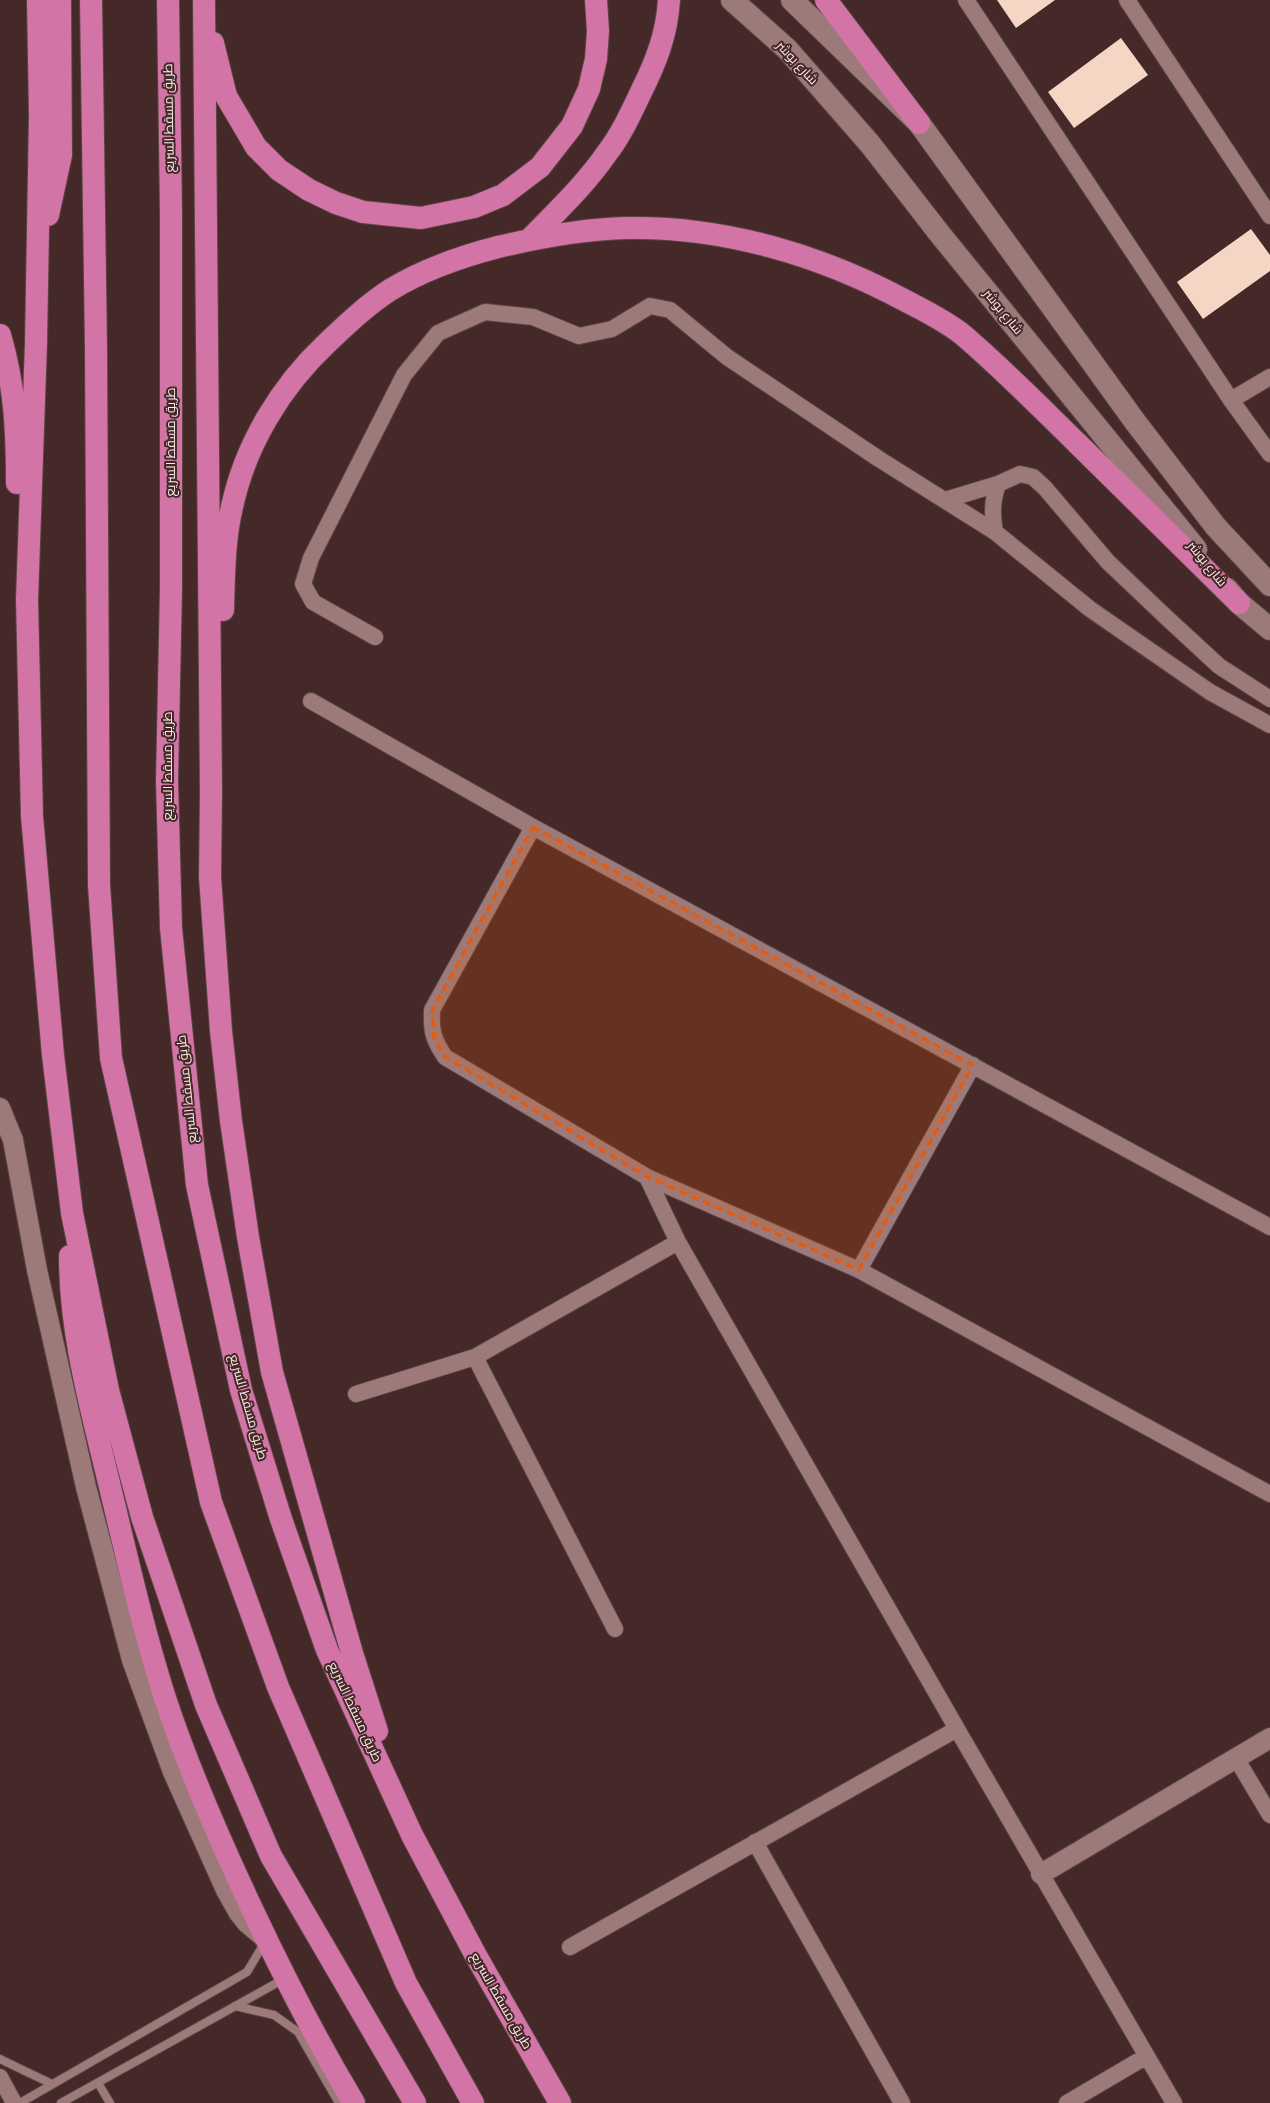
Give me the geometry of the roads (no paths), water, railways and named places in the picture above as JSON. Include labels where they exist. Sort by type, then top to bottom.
[{"type":"highway","points":[[38,0],[40,115],[27,600],[32,816],[53,1055],[72,1213],[108,1390],[136,1495],[206,1705],[271,1856],[416,2103]]},
{"type":"highway","points":[[37,267],[61,155],[60,0]]},
{"type":"highway","points":[[91,0],[96,348],[99,885],[111,1058],[211,1502],[278,1687],[400,1968],[473,2103]]},
{"type":"highway","name":"طريق مسقط السريع","points":[[168,0],[171,212],[171,588],[167,781],[172,928],[197,1185],[241,1390],[281,1519],[327,1650],[412,1835],[475,1954],[560,2103]]},
{"type":"highway","points":[[204,0],[211,793],[210,877],[221,1031],[231,1120],[246,1222],[272,1372],[352,1653],[412,1835]]},
{"type":"highway","points":[[210,0],[214,50],[226,96],[256,147],[278,170],[309,190],[336,204],[363,212],[421,218],[474,207],[503,195],[540,167],[572,126],[589,89],[596,59],[598,31],[596,0]]},
{"type":"highway","points":[[530,239],[584,184],[608,153],[623,128],[657,60],[668,21],[669,0]]},
{"type":"highway","points":[[826,0],[919,123]]},
{"type":"highway","points":[[211,793],[221,678],[225,558],[231,508],[240,477],[252,449],[275,405],[310,358],[365,308],[394,288],[470,255],[530,239],[626,228],[670,229],[705,234],[764,245],[809,259],[846,272],[903,300],[966,338],[1029,396],[1239,603]]},
{"type":"highway","points":[[0,336],[8,362],[14,398],[17,436],[18,554],[22,585],[27,600]]},
{"type":"highway","points":[[72,1213],[70,1269],[78,1353],[140,1611],[165,1698],[199,1791],[266,1940],[285,1978],[354,2103]]},
{"type":"main road","name":"شارع بوشر","points":[[732,0],[787,49],[870,144],[939,234],[1239,603],[1270,629]]},
{"type":"main road","points":[[800,7],[919,123],[1145,435],[1216,527],[1270,585]]},
{"type":"street","points":[[966,0],[1231,400],[1270,454]]},
{"type":"street","points":[[1127,0],[1270,216]]},
{"type":"street","points":[[375,637],[312,602],[303,584],[311,558],[404,375],[438,333],[485,312],[533,317],[579,336],[612,329],[650,306],[670,310],[727,357],[879,459],[995,532],[1097,614],[1210,692],[1270,725]]},
{"type":"street","points":[[1231,400],[1270,377]]},
{"type":"street","points":[[945,500],[998,484],[1020,474],[1033,477],[1046,488],[1108,562],[1167,618],[1219,666],[1270,699]]},
{"type":"street","points":[[995,532],[992,512],[993,496],[998,484]]},
{"type":"street","points":[[312,701],[533,827],[1270,1227]]},
{"type":"street","points":[[533,827],[432,1010],[434,1040],[445,1057],[647,1177],[859,1270],[1270,1494]]},
{"type":"street","points":[[859,1270],[972,1065]]},
{"type":"street","points":[[0,1108],[13,1140],[37,1270],[84,1480],[132,1660],[173,1772],[226,1890],[239,1913],[247,1923],[266,1940]]},
{"type":"street","points":[[647,1177],[678,1242],[957,1729],[1174,2103]]},
{"type":"street","points":[[356,1394],[475,1357],[678,1242]]},
{"type":"street","points":[[475,1357],[615,1629]]},
{"type":"street","points":[[570,1947],[957,1729]]},
{"type":"street","points":[[1041,1874],[1270,1738]]},
{"type":"street","points":[[1236,1758],[1270,1815]]},
{"type":"street","points":[[755,1842],[902,2103]]},
{"type":"street","points":[[1067,2103],[1147,2056]]},
{"type":"street","points":[[0,2077],[14,2103]]},
{"type":"lane","points":[[20,2103],[247,1972],[258,1950],[266,1940]]},
{"type":"lane","points":[[61,2103],[285,1978]]},
{"type":"lane","points":[[235,2006],[274,2015],[298,2032],[339,2103]]},
{"type":"lane","points":[[0,2059],[52,2084]]},
{"type":"lane","points":[[98,2083],[110,2103]]},
{"type":"lane","points":[[76,2103],[80,2092]]}]
